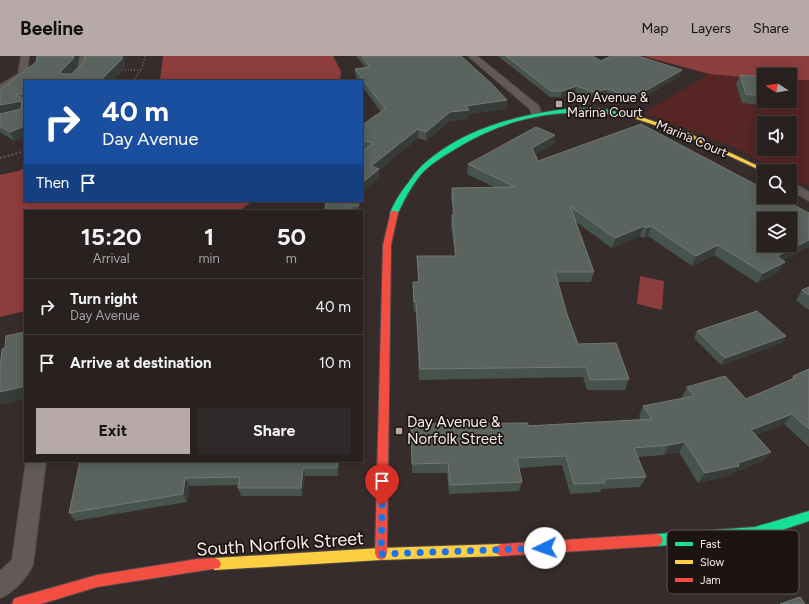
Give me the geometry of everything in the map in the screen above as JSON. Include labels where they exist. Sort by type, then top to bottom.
[{"type":"street","points":[[0,89],[22,75],[25,56]]},
{"type":"street","points":[[71,80],[82,69],[84,56]]},
{"type":"street","points":[[472,56],[536,108],[536,114]]},
{"type":"street","name":"Marina Court","points":[[381,554],[387,246],[398,201],[422,170],[442,154],[491,129],[536,114],[584,109],[602,110],[661,124],[757,167]]},
{"type":"street","points":[[797,189],[809,197]]},
{"type":"street","points":[[0,587],[22,565],[36,462]]},
{"type":"street","name":"South Norfolk Street","points":[[765,530],[809,516]]},
{"type":"street","name":"South Norfolk Street","points":[[19,604],[97,581],[197,565],[381,554],[530,549],[667,539]]},
{"type":"path","points":[[134,80],[141,70],[145,56]]},
{"type":"path","points":[[115,70],[141,70]]},
{"type":"path","points":[[0,158],[24,151]]},
{"type":"shaded area","points":[[163,56],[333,56],[341,71],[340,80],[160,80]]},
{"type":"shaded area","points":[[643,56],[809,56],[809,80],[797,80],[797,68],[757,68],[757,78],[709,74]]},
{"type":"shaded area","points":[[709,74],[741,77],[757,94],[757,108],[797,108],[797,80],[809,80],[809,187],[797,181],[797,164],[766,164],[733,147],[644,113]]},
{"type":"shaded area","points":[[24,168],[24,202],[252,202],[240,210],[24,210],[24,311],[0,317],[0,175]]},
{"type":"shaded area","points":[[640,276],[664,281],[662,310],[637,304]]},
{"type":"building","points":[[37,56],[74,56],[73,59],[60,72],[62,74],[72,74],[85,61],[85,56],[122,56],[122,59],[101,80],[24,80],[24,94],[15,94],[24,99],[24,126],[10,132],[0,126],[0,114],[21,109],[22,101],[0,105],[0,90],[36,62]]},
{"type":"building","points":[[362,56],[461,56],[507,100],[466,106],[469,110],[450,112],[426,132],[418,129],[371,166],[379,169],[363,182],[363,151],[373,143],[363,140],[363,124],[385,109],[355,69],[370,67]]},
{"type":"building","points":[[506,56],[593,56],[601,61],[611,56],[638,56],[682,70],[645,91],[642,90],[630,97],[608,89],[593,92],[577,86],[562,91],[551,91]]},
{"type":"building","points":[[740,75],[757,76],[757,95],[746,94]]},
{"type":"building","points":[[641,124],[757,185],[757,204],[792,204],[809,213],[809,240],[797,246],[797,212],[757,212],[757,252],[785,252],[777,256],[785,262],[763,273],[718,245],[696,256],[651,226],[647,228],[644,226],[615,238],[570,206],[594,272],[555,272],[567,314],[578,344],[616,343],[629,379],[590,380],[586,367],[420,369],[416,302],[414,302],[413,282],[419,282],[417,256],[456,256],[452,215],[454,215],[452,188],[515,187],[468,164],[536,127],[555,135],[532,148],[538,161]]},
{"type":"building","points":[[326,202],[359,202],[358,206],[350,206],[350,210],[325,210]]},
{"type":"building","points":[[809,287],[809,295],[802,290]]},
{"type":"building","points":[[757,311],[786,336],[725,358],[697,331]]},
{"type":"building","points":[[24,332],[24,386],[0,392],[2,349],[5,348],[6,336]]},
{"type":"building","points":[[809,369],[809,429],[792,414],[751,430],[771,452],[738,463],[739,466],[705,473],[685,442],[634,448],[646,477],[604,479],[605,483],[574,484],[566,456],[517,458],[522,482],[450,485],[448,463],[412,464],[411,424],[528,423],[528,426],[652,419],[643,406],[694,396],[687,387],[725,376],[746,399],[795,378],[793,376]]},
{"type":"building","points":[[80,462],[338,462],[337,468],[303,468],[301,488],[238,488],[240,477],[185,478],[183,494],[69,513]]},
{"type":"building","points":[[800,597],[805,604],[780,604]]},
{"type":"traffic: fast","points":[[394,213],[400,199],[422,170],[443,153],[466,139],[492,127],[520,118],[577,110],[604,111],[630,115]]},
{"type":"traffic: fast","points":[[765,530],[809,516]]},
{"type":"traffic: fast","points":[[657,540],[667,539]]},
{"type":"traffic: slow","points":[[630,115],[686,134],[757,167]]},
{"type":"traffic: slow","points":[[215,564],[381,554],[501,550]]},
{"type":"traffic: jam","points":[[381,554],[387,245],[394,213]]},
{"type":"traffic: jam","points":[[501,550],[657,540]]},
{"type":"traffic: jam","points":[[19,604],[97,581],[197,565],[215,564]]},
{"type":"place","name":"Day Avenue & Marina Court","points":[[559,104]]},
{"type":"place","name":"Day Avenue & Norfolk Street","points":[[399,431]]},
{"type":"route","points":[[382,505],[381,554],[545,548]]}]
